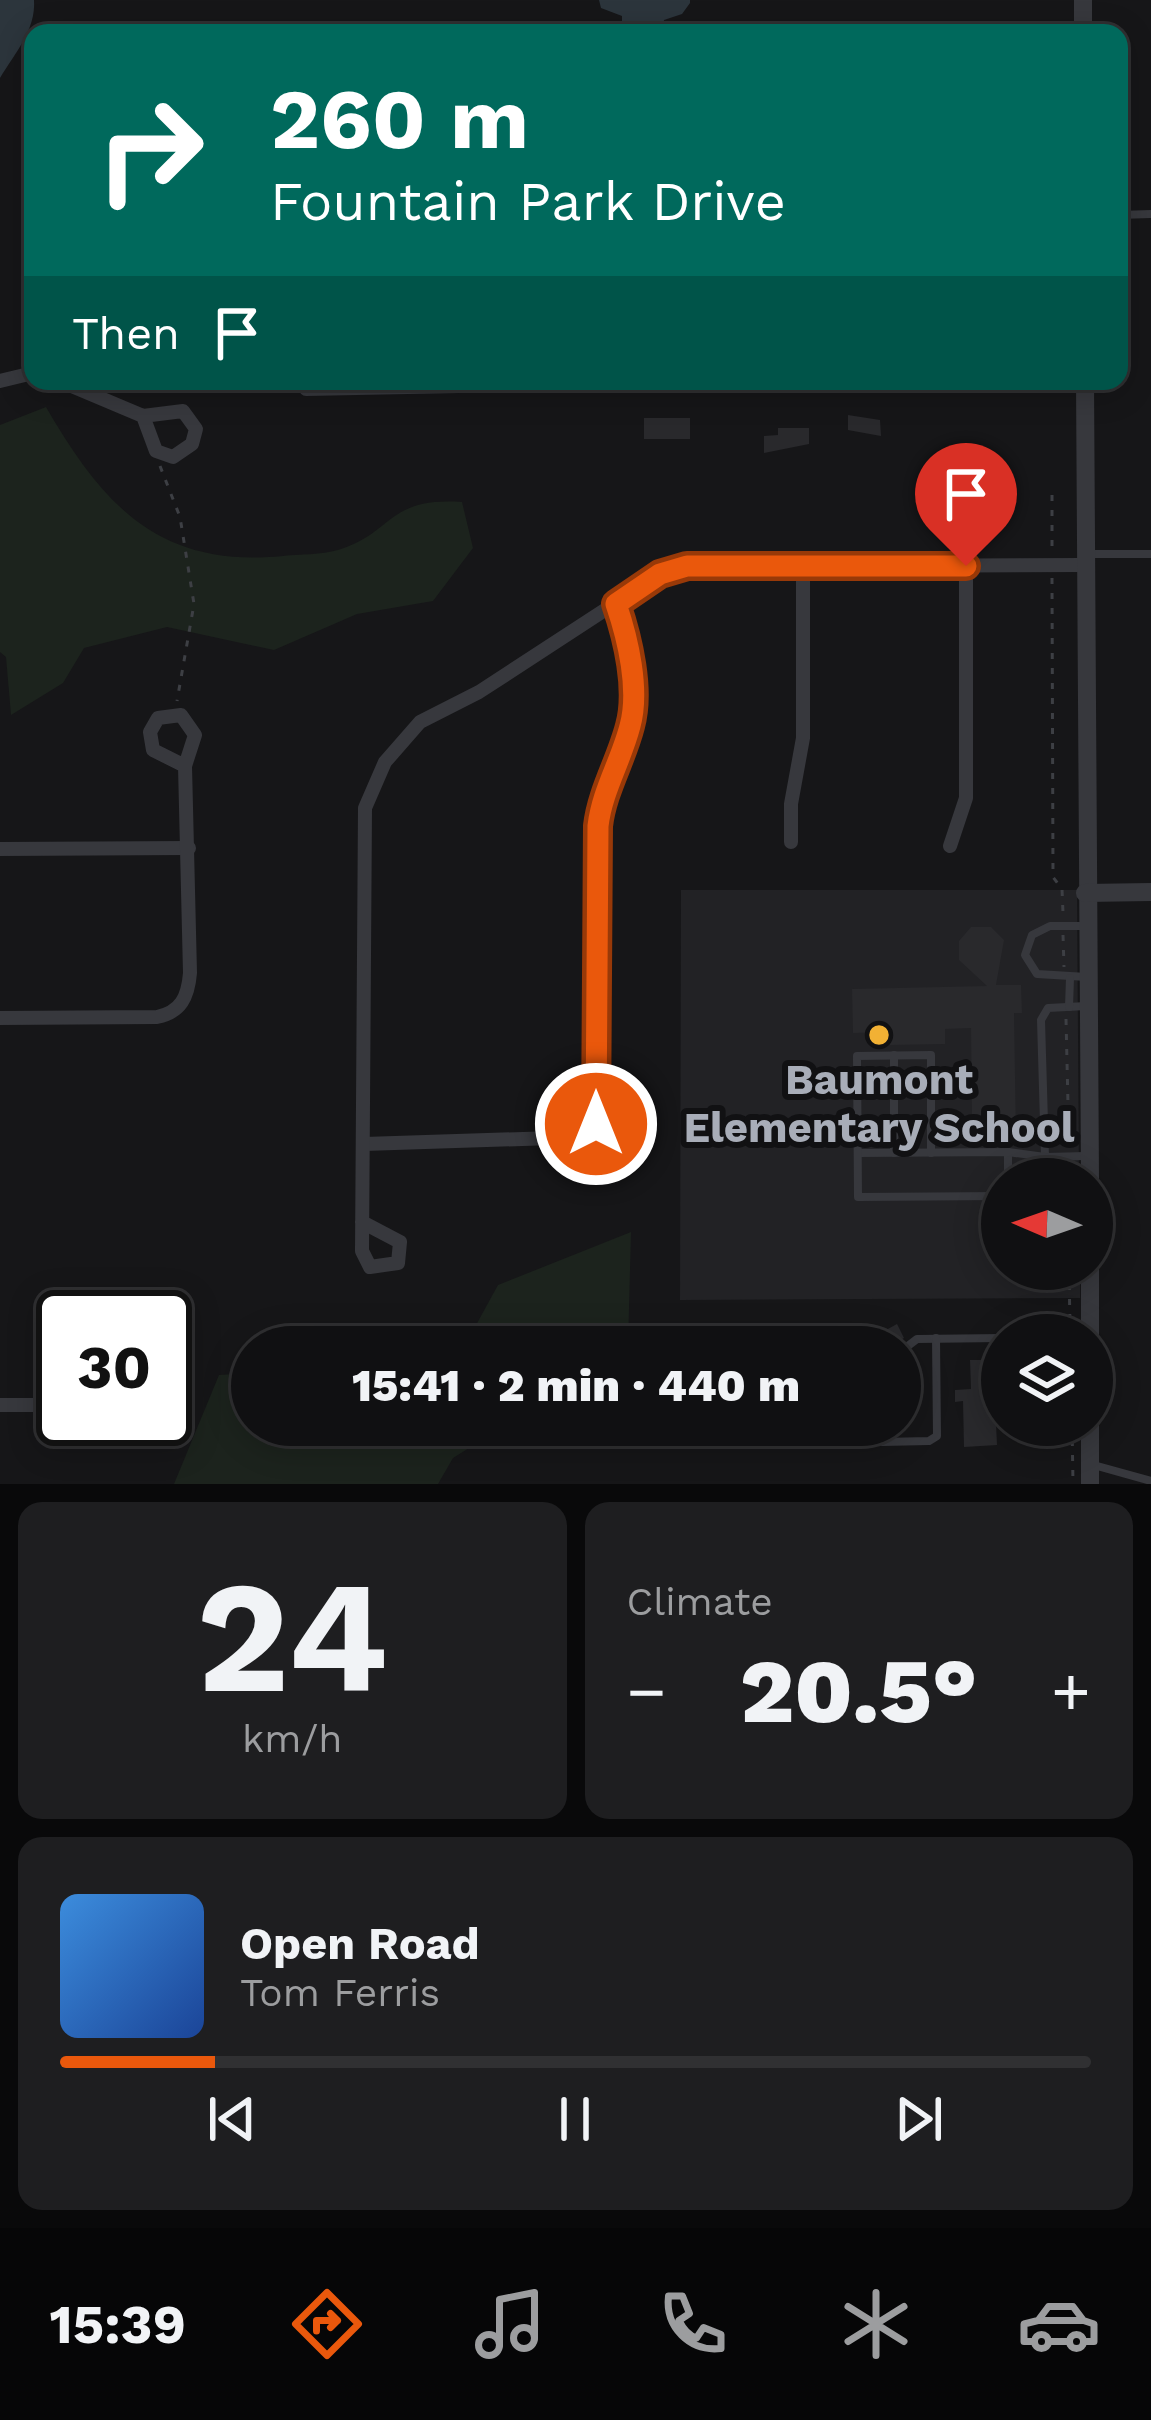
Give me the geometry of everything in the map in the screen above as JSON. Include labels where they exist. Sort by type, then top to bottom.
[{"type":"street","points":[[81,390],[143,416],[176,410],[193,424],[195,436],[187,451],[173,457],[159,452],[143,416]]},
{"type":"street","points":[[1080,1156],[1074,978],[1086,926],[1083,390]]},
{"type":"street","points":[[362,1222],[365,808],[385,761],[420,722],[479,692],[660,574],[687,566],[1052,566],[1084,559]]},
{"type":"street","points":[[950,846],[966,798],[966,566]]},
{"type":"street","points":[[791,842],[791,804],[802,738],[803,567]]},
{"type":"street","points":[[364,1144],[584,1137],[596,1124],[598,826],[601,802],[632,722],[631,677],[616,604]]},
{"type":"street","points":[[0,1018],[157,1017],[179,1007],[188,994],[190,974],[185,766],[195,745],[194,728],[176,713],[158,718],[149,741],[160,757],[185,766]]},
{"type":"street","points":[[0,849],[189,848]]},
{"type":"street","points":[[1085,893],[1151,892]]},
{"type":"street","points":[[0,1405],[36,1405]]},
{"type":"lane","points":[[1084,559],[1151,554]]},
{"type":"lane","points":[[1074,978],[1037,974],[1025,955],[1032,934],[1086,926]]},
{"type":"lane","points":[[1045,1157],[1041,1020],[1045,1010],[1074,1007]]},
{"type":"lane","points":[[894,1055],[894,1153]]},
{"type":"lane","points":[[932,1153],[931,1055],[857,1056],[858,1197],[981,1196]]},
{"type":"lane","points":[[1008,1152],[1008,1158]]},
{"type":"lane","points":[[858,1154],[1080,1156]]},
{"type":"lane","points":[[921,1441],[938,1436],[936,1338]]},
{"type":"lane","points":[[921,1339],[981,1338]]},
{"type":"lane","points":[[1090,1474],[1151,1481]]},
{"type":"path","points":[[159,452],[160,474],[180,517],[194,604],[176,713]]},
{"type":"path","points":[[1052,495],[1053,877],[1062,889],[1063,926],[1074,978]]},
{"type":"path","points":[[1074,1007],[1080,1156]]},
{"type":"path","points":[[1072,1446],[1073,1484]]},
{"type":"shaded area","points":[[0,0],[34,0],[30,24],[24,24],[24,39],[0,78]]},
{"type":"shaded area","points":[[599,0],[690,0],[682,14],[663,24],[598,24],[622,23],[622,16],[601,8]]},
{"type":"shaded area","points":[[46,407],[90,474],[114,501],[169,540],[202,552],[240,557],[331,552],[356,543],[404,511],[437,502],[462,502],[473,548],[433,601],[357,614],[274,650],[167,627],[84,648],[63,683],[11,715],[6,657],[0,652],[0,425]]},
{"type":"shaded area","name":"Baumont Elementary School","points":[[681,890],[1077,890],[1079,1158],[981,1158],[981,1290],[1080,1290],[1080,1298],[680,1300]]},
{"type":"shaded area","points":[[631,1232],[629,1326],[476,1326],[498,1285]]},
{"type":"shaded area","points":[[231,1374],[231,1446],[472,1446],[453,1458],[438,1484],[174,1484],[219,1375]]},
{"type":"building","points":[[848,415],[880,420],[881,436],[848,430]]},
{"type":"building","points":[[644,418],[690,418],[690,439],[644,439]]},
{"type":"building","points":[[778,428],[809,428],[809,444],[764,453],[764,436],[778,435]]},
{"type":"building","points":[[971,927],[991,927],[1004,940],[996,985],[1021,985],[1022,1013],[1014,1013],[1016,1139],[955,1140],[955,1120],[972,1119],[971,1028],[945,1029],[945,1044],[890,1045],[890,1032],[853,1033],[852,989],[987,986],[959,960],[959,941]]},
{"type":"building","points":[[970,1360],[981,1360],[981,1446],[964,1447],[963,1401],[955,1402],[955,1390],[971,1389]]},
{"type":"place","name":"Baumont Elementary School","points":[[879,1035]]},
{"type":"route","points":[[596,1124],[598,826],[601,802],[632,722],[631,677],[616,604],[660,574],[687,566],[966,566]]}]
